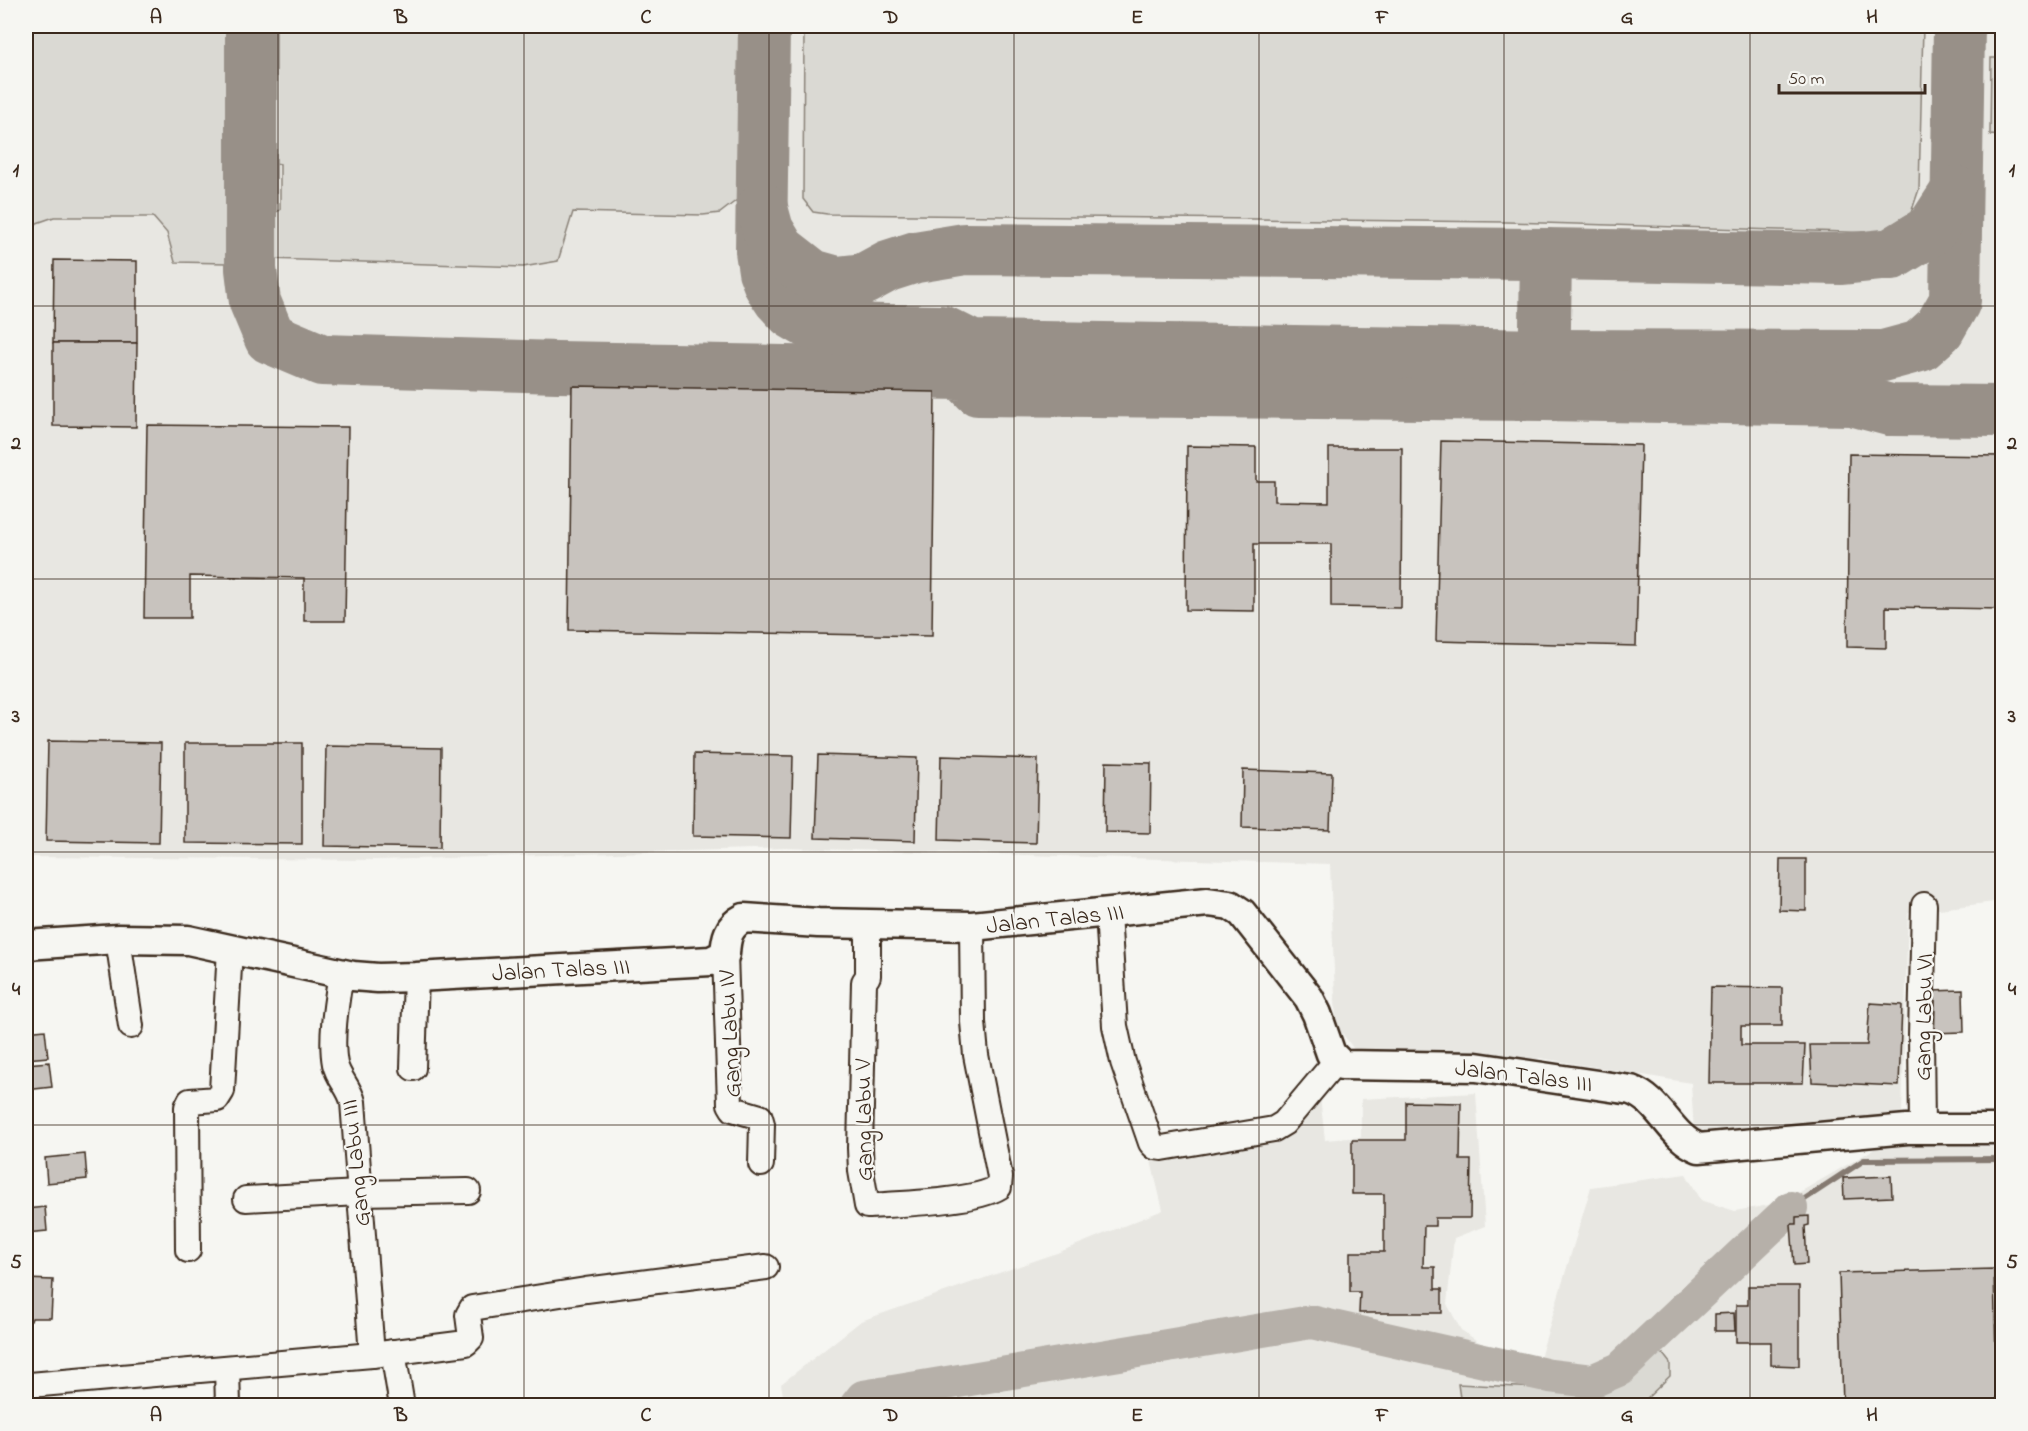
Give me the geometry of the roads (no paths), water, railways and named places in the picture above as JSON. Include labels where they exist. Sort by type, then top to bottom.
[{"type":"street","name":"Jalan Talas III","points":[[26,945],[118,939],[188,940],[370,978],[416,977],[707,962],[725,954],[728,932],[736,922],[744,918],[972,926],[1208,902],[1222,903],[1236,908],[1309,998],[1331,1054],[1342,1065],[1476,1067],[1631,1090],[1646,1098],[1681,1138],[1699,1149],[1907,1129],[2002,1129]]},
{"type":"street","name":"Gang Labu VI","points":[[1922,1129],[1921,1036],[1924,905]]},
{"type":"street","points":[[1108,913],[1113,1009],[1117,1035],[1123,1062],[1151,1143],[1155,1147],[1162,1149],[1274,1129],[1284,1123],[1336,1061]]},
{"type":"street","name":"Gang Labu V","points":[[868,924],[868,976],[864,982],[860,1148],[867,1206],[948,1200],[985,1193],[999,1187],[1000,1177],[976,1055],[972,926]]},
{"type":"street","points":[[118,939],[131,1026]]},
{"type":"street","points":[[188,1250],[187,1107],[190,1101],[217,1099],[222,1091],[230,949]]},
{"type":"street","name":"Gang Labu IV","points":[[725,954],[730,1104],[733,1109],[760,1117],[762,1124],[760,1164]]},
{"type":"street","name":"Gang Labu III","points":[[341,973],[335,1016],[335,1061],[353,1102],[359,1193],[383,1354],[402,1406]]},
{"type":"street","points":[[414,1068],[416,977]]},
{"type":"street","points":[[246,1199],[359,1193],[468,1191]]},
{"type":"street","points":[[30,1385],[383,1354],[469,1342],[471,1336],[468,1313],[472,1308],[586,1290],[766,1267]]},
{"type":"street","points":[[227,1368],[228,1406]]},
{"type":"waterway","points":[[1791,1208],[1864,1160],[2002,1159]]},
{"type":"waterway","points":[[856,1406],[863,1397],[1311,1322],[1550,1376],[1592,1381],[1620,1369],[1791,1208]]}]
